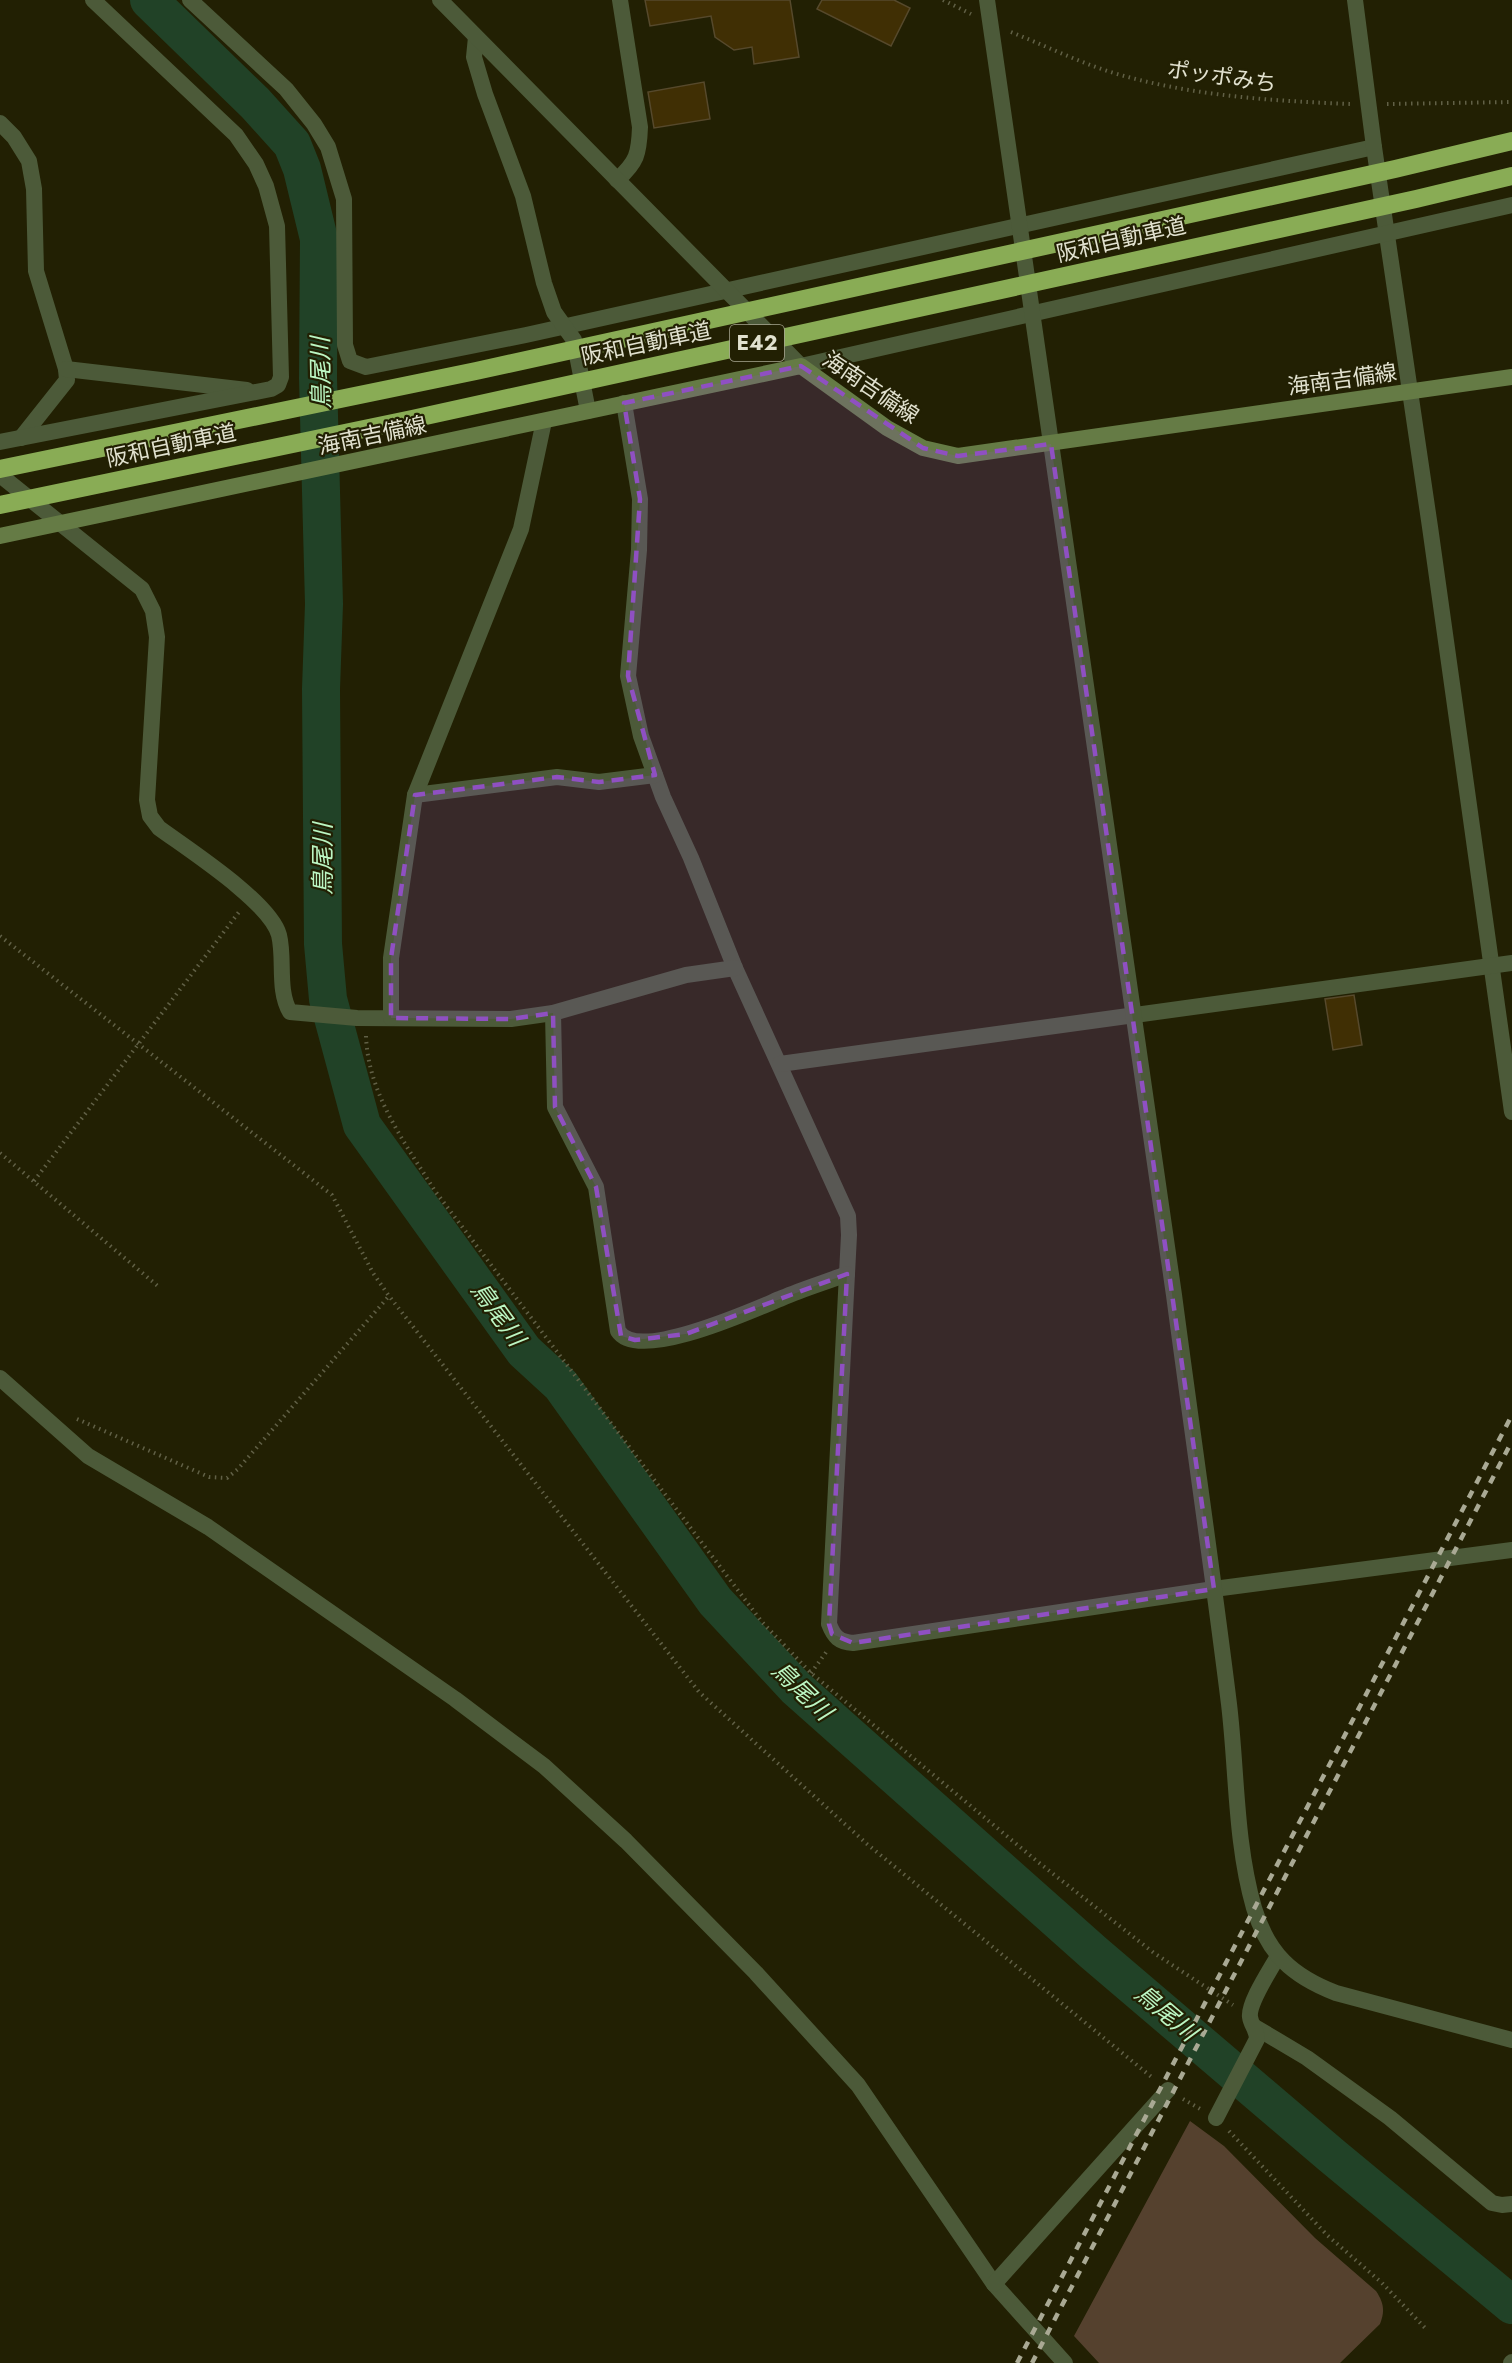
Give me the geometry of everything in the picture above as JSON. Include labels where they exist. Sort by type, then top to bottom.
[{"type":"highway","name":"阪和自動車道","points":[[0,469],[476,371],[1512,141]]},
{"type":"highway","name":"阪和自動車道","points":[[0,505],[412,419],[1512,176]]},
{"type":"main road","name":"海南吉備線","points":[[0,536],[349,464],[801,366],[887,428],[923,448],[958,456],[1512,377]]},
{"type":"street","points":[[0,442],[271,389],[278,385],[280,377],[277,226],[266,186],[256,164],[236,135],[93,0]]},
{"type":"street","points":[[190,0],[286,89],[314,124],[328,147],[344,199],[345,345],[350,361],[366,367],[1374,147]]},
{"type":"street","points":[[440,0],[801,366],[1512,205]]},
{"type":"street","points":[[617,180],[632,167],[639,147],[620,0]]},
{"type":"street","points":[[987,0],[1018,225],[1136,1016],[1214,1589],[1248,1881],[1255,1911],[1264,1933],[1278,1956],[1295,1973],[1316,1985],[1336,1993],[1512,2040]]},
{"type":"street","points":[[1355,0],[1512,1112]]},
{"type":"street","points":[[476,37],[474,57],[482,84],[523,196],[544,283],[554,312],[574,340],[588,411]]},
{"type":"street","points":[[0,123],[14,137],[29,161],[33,189],[36,271],[68,380],[21,438]]},
{"type":"street","points":[[66,369],[244,388],[251,393]]},
{"type":"street","points":[[624,403],[640,499],[639,550],[628,676],[641,736],[655,776],[735,968],[848,1216],[829,1624],[837,1638],[843,1642],[853,1643],[1214,1589],[1512,1550]]},
{"type":"street","points":[[391,1018],[391,958],[415,795],[521,529],[544,421]]},
{"type":"street","points":[[0,475],[142,589],[153,611],[157,637],[147,800],[150,816],[159,828],[251,897],[267,912],[279,936],[285,999],[290,1012],[361,1018],[511,1019],[553,1013],[686,975],[735,968]]},
{"type":"street","points":[[415,795],[557,777],[599,782],[655,776]]},
{"type":"street","points":[[780,1064],[1512,963]]},
{"type":"street","points":[[553,1013],[555,1107],[596,1187],[618,1331],[621,1336],[643,1340],[686,1334],[742,1316],[784,1297],[847,1274]]},
{"type":"street","points":[[0,1378],[88,1456],[208,1527],[455,1699],[544,1766],[627,1841],[756,1973],[858,2085],[994,2284],[1065,2363]]},
{"type":"street","points":[[1216,2118],[1257,2039],[1252,2006],[1278,1956]]},
{"type":"street","points":[[1253,2022],[1390,2118],[1492,2203],[1512,2204]]},
{"type":"street","points":[[994,2284],[1168,2090]]},
{"type":"path","name":"ポッポみち","points":[[943,0],[990,24],[1082,63],[1115,74],[1183,90],[1264,100],[1370,104],[1512,102]]},
{"type":"path","points":[[34,1181],[251,897]]},
{"type":"path","points":[[0,936],[332,1195],[373,1273],[388,1296],[699,1692],[867,1844],[1168,2090],[1216,2118],[1328,2235],[1382,2283],[1427,2330]]},
{"type":"path","points":[[361,1018],[379,1095],[389,1117],[435,1191],[762,1622],[811,1673],[1038,1862],[1154,1953],[1253,2022]]},
{"type":"path","points":[[0,1153],[159,1287]]},
{"type":"path","points":[[75,1419],[209,1477],[227,1478],[388,1296]]},
{"type":"path","points":[[811,1673],[837,1638]]},
{"type":"highlighted area","points":[[801,366],[923,448],[958,456],[1051,444],[1214,1589],[853,1643],[832,1634],[829,1624],[847,1274],[686,1334],[635,1340],[621,1336],[596,1187],[555,1107],[553,1013],[511,1019],[391,1018],[391,958],[415,795],[557,777],[599,782],[655,775],[628,676],[640,499],[624,403]]},
{"type":"shaded area","points":[[1190,2121],[1224,2146],[1315,2238],[1376,2291],[1381,2299],[1383,2315],[1380,2324],[1340,2363],[1099,2363],[1074,2336]]},
{"type":"building","points":[[645,0],[790,0],[799,57],[754,64],[752,47],[734,50],[715,37],[711,16],[650,26]]},
{"type":"building","points":[[822,0],[894,0],[910,8],[891,46],[817,9]]},
{"type":"building","points":[[704,82],[710,119],[654,128],[648,92]]},
{"type":"building","points":[[1354,995],[1362,1045],[1333,1050],[1325,999]]},
{"type":"waterway","name":"鳥尾川","points":[[149,0],[255,103],[292,144],[302,169],[319,239],[318,378],[324,604],[321,689],[323,944],[328,999],[362,1125],[524,1351],[561,1385],[715,1601],[796,1688],[1094,1953],[1331,2155],[1512,2305]]},
{"type":"railway","points":[[1017,2363],[1512,1415]]},
{"type":"railway","points":[[1032,2363],[1512,1441]]}]
